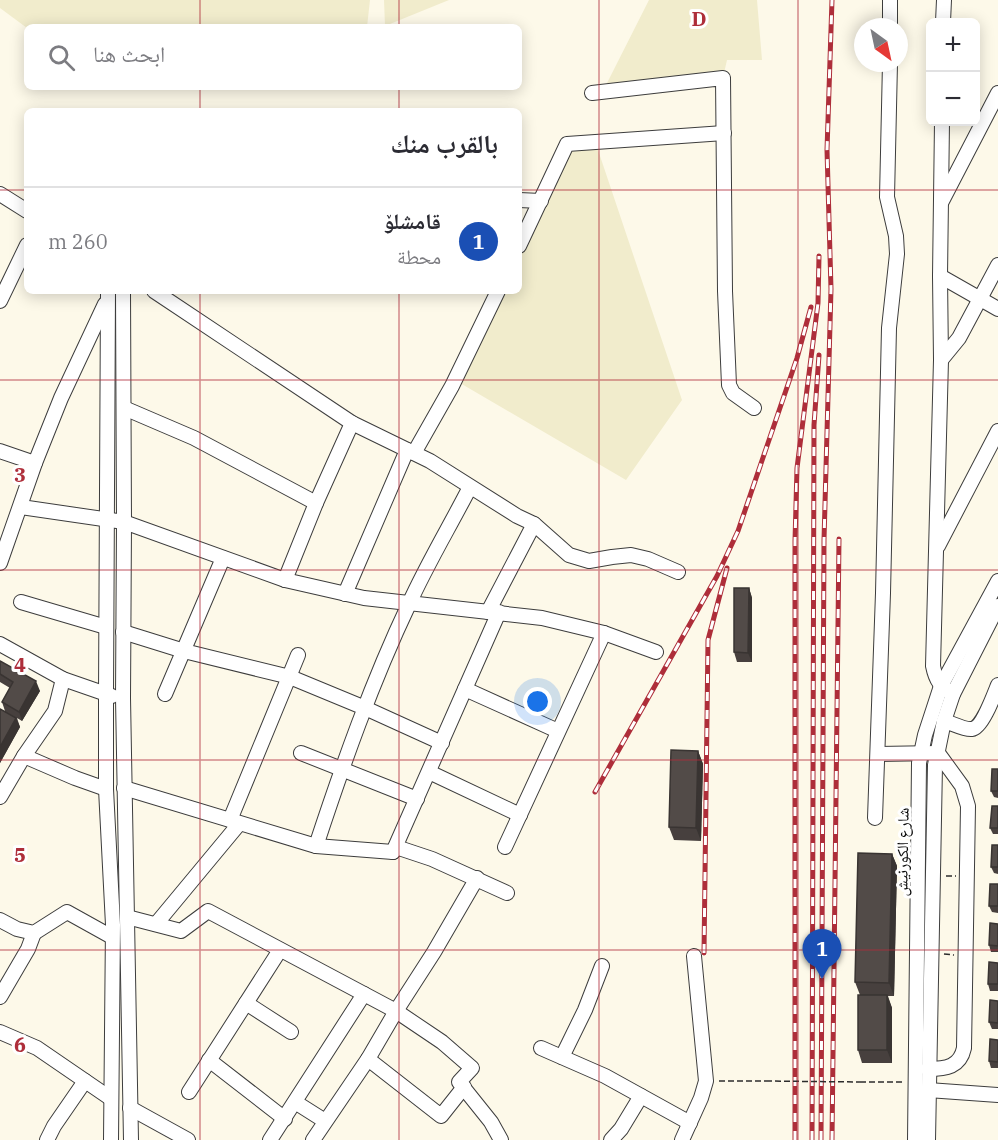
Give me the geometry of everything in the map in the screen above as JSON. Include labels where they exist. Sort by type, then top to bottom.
[{"type":"street","points":[[890,0],[890,18]]},
{"type":"street","points":[[944,0],[944,18]]},
{"type":"street","points":[[875,818],[889,328],[897,254],[896,236],[887,196],[890,72]]},
{"type":"street","points":[[592,93],[723,78],[725,291],[729,386],[733,393],[754,408]]},
{"type":"street","points":[[941,202],[998,93]]},
{"type":"street","points":[[942,126],[941,360],[933,666],[935,677],[941,686],[953,694]]},
{"type":"street","points":[[522,240],[567,144],[724,133]]},
{"type":"street","points":[[0,194],[24,209]]},
{"type":"street","points":[[522,200],[541,201]]},
{"type":"street","points":[[0,301],[4,282],[24,249]]},
{"type":"street","points":[[941,360],[959,338],[998,265]]},
{"type":"street","points":[[940,276],[998,309]]},
{"type":"street","points":[[123,294],[123,698],[130,1140]]},
{"type":"street","points":[[158,294],[352,423],[410,451],[534,524],[569,555],[589,561],[631,555],[648,559],[678,572]]},
{"type":"street","points":[[345,594],[410,451],[452,386],[497,294]]},
{"type":"street","points":[[0,563],[35,463],[107,295]]},
{"type":"street","points":[[107,295],[106,789],[112,937],[111,1140]]},
{"type":"street","points":[[123,408],[194,438],[316,502]]},
{"type":"street","points":[[285,580],[316,502],[352,423]]},
{"type":"street","points":[[936,549],[998,430]]},
{"type":"street","points":[[0,451],[35,463]]},
{"type":"street","points":[[316,846],[341,769],[410,602],[470,487]]},
{"type":"street","points":[[21,507],[124,522],[285,580],[345,594],[542,618],[604,633],[656,652]]},
{"type":"street","points":[[393,852],[465,689],[493,612],[534,524]]},
{"type":"street","points":[[165,694],[223,558]]},
{"type":"street","name":"شارع الكورنيش","points":[[915,1140],[921,754],[941,686],[998,581]]},
{"type":"street","points":[[21,602],[106,627]]},
{"type":"street","name":"شارع الكورنيش","points":[[928,1140],[935,765],[944,721],[953,694],[998,606]]},
{"type":"street","points":[[123,632],[184,651],[290,677],[442,742]]},
{"type":"street","points":[[505,847],[604,633]]},
{"type":"street","points":[[0,644],[63,679],[106,695],[123,698]]},
{"type":"street","points":[[156,924],[235,822],[298,655]]},
{"type":"street","points":[[0,797],[24,756],[55,711],[63,679]]},
{"type":"street","points":[[944,721],[970,729],[976,728],[998,685]]},
{"type":"street","points":[[465,689],[558,731]]},
{"type":"street","points":[[301,753],[417,799]]},
{"type":"street","points":[[878,754],[938,753],[956,776],[967,796],[966,956],[962,1056],[952,1067],[928,1069]]},
{"type":"street","points":[[24,756],[106,789]]},
{"type":"street","points":[[429,772],[520,815]]},
{"type":"street","points":[[124,788],[316,846],[393,852]]},
{"type":"street","points":[[393,852],[396,847],[432,859],[507,893]]},
{"type":"street","points":[[313,1140],[368,1059],[477,878]]},
{"type":"street","points":[[127,917],[181,931],[208,911],[396,1011],[442,1042],[472,1068],[459,1082],[491,1122],[501,1140]]},
{"type":"street","points":[[0,997],[28,949],[34,933],[67,912],[112,937]]},
{"type":"street","points":[[0,920],[17,929],[34,933]]},
{"type":"street","points":[[189,1092],[280,950]]},
{"type":"street","points":[[682,1140],[706,1081],[694,956]]},
{"type":"street","points":[[562,1057],[585,1010],[602,966]]},
{"type":"street","points":[[270,1140],[364,994]]},
{"type":"street","points":[[246,1003],[291,1032]]},
{"type":"street","points":[[0,1032],[37,1048],[110,1098]]},
{"type":"street","points":[[541,1048],[605,1076],[690,1123]]},
{"type":"street","points":[[368,1059],[441,1116],[464,1087]]},
{"type":"street","points":[[209,1060],[285,1119]]},
{"type":"street","points":[[47,1140],[85,1081]]},
{"type":"street","points":[[928,1090],[998,1095]]},
{"type":"street","points":[[611,1140],[621,1129],[641,1096]]},
{"type":"street","points":[[295,1101],[325,1121]]},
{"type":"street","points":[[130,1108],[188,1140]]},
{"type":"path","points":[[933,875],[967,877]]},
{"type":"path","points":[[931,953],[966,956]]},
{"type":"path","points":[[726,1081],[915,1082]]},
{"type":"shaded area","points":[[0,0],[370,0],[367,24],[24,26],[0,8]]},
{"type":"shaded area","points":[[384,0],[449,0],[390,24],[385,24]]},
{"type":"shaded area","points":[[649,0],[757,0],[762,60],[727,60],[724,73],[604,89]]},
{"type":"shaded area","points":[[597,147],[682,400],[626,480],[460,383],[502,294],[522,294],[522,252],[571,149]]},
{"type":"building","points":[[734,588],[749,588],[748,653],[734,652]]},
{"type":"building","points":[[0,661],[36,681],[19,712],[2,702],[13,682],[0,674]]},
{"type":"building","points":[[0,709],[16,718],[0,747]]},
{"type":"building","points":[[671,750],[698,751],[696,828],[669,827]]},
{"type":"building","points":[[992,769],[998,769],[998,791],[991,791]]},
{"type":"building","points":[[992,806],[998,806],[998,828],[990,828]]},
{"type":"building","points":[[992,845],[998,845],[998,867],[991,867]]},
{"type":"building","points":[[858,853],[892,854],[889,983],[855,982]]},
{"type":"building","points":[[990,884],[998,884],[998,906],[989,906]]},
{"type":"building","points":[[990,923],[998,924],[998,946],[989,945]]},
{"type":"building","points":[[989,962],[998,963],[998,984],[988,984]]},
{"type":"building","points":[[858,995],[887,995],[887,1050],[858,1050]]},
{"type":"building","points":[[990,1000],[998,1001],[998,1023],[989,1022]]},
{"type":"building","points":[[990,1039],[998,1040],[998,1062],[989,1061]]},
{"type":"railway","points":[[821,1140],[824,540],[831,289],[827,150],[832,0]]},
{"type":"railway","points":[[795,1140],[795,541],[797,468],[818,303],[819,256]]},
{"type":"railway","points":[[595,792],[717,576],[738,531],[797,358],[811,307]]},
{"type":"railway","points":[[812,1140],[814,425],[819,355]]},
{"type":"railway","points":[[832,1140],[839,539]]},
{"type":"railway","points":[[704,953],[708,640],[727,568]]},
{"type":"place","name":"قامشلۆ","points":[[822,979]]}]
